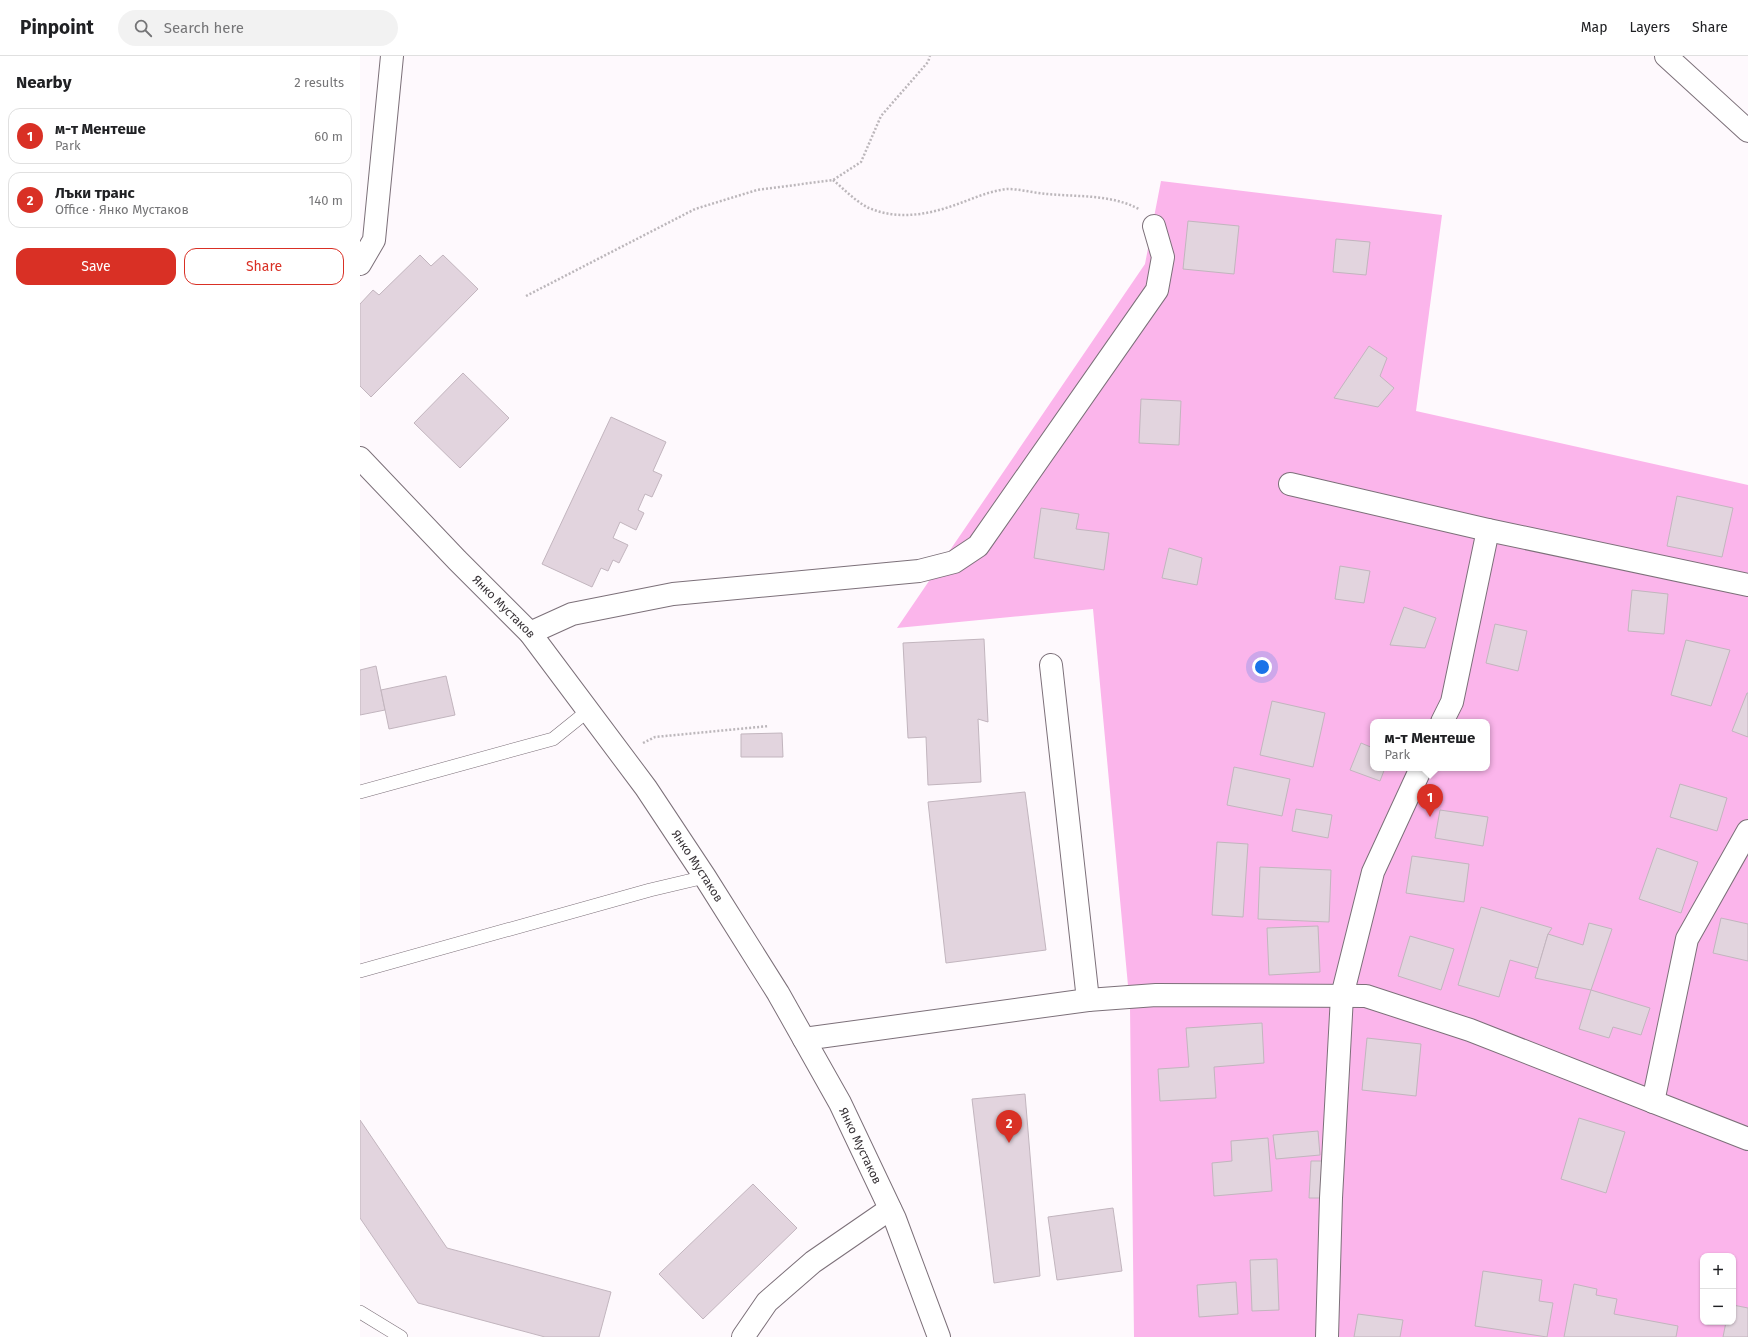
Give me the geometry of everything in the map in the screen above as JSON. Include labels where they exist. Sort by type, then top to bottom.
[{"type":"street","points":[[360,264],[374,240],[392,56]]},
{"type":"street","points":[[1666,56],[1748,131]]},
{"type":"street","points":[[530,633],[572,614],[674,594],[919,571],[954,562],[978,546],[1157,290],[1163,257],[1154,226]]},
{"type":"street","name":"Янко Мустаков","points":[[360,458],[457,560],[530,633],[646,788],[705,876],[743,934],[840,1102],[890,1209],[939,1337]]},
{"type":"street","points":[[1290,484],[1488,530],[1748,585]]},
{"type":"street","points":[[1444,719],[1452,702],[1488,530]]},
{"type":"street","points":[[1051,665],[1088,1000]]},
{"type":"street","points":[[1327,1337],[1331,1198],[1342,996],[1373,872],[1420,771]]},
{"type":"street","points":[[1653,1102],[1687,939],[1748,831]]},
{"type":"street","points":[[804,1038],[1088,1000],[1156,995],[1366,996],[1470,1030],[1748,1139]]},
{"type":"street","points":[[743,1337],[767,1302],[813,1262],[890,1209]]},
{"type":"lane","points":[[360,792],[552,739],[589,710]]},
{"type":"lane","points":[[360,971],[705,876]]},
{"type":"lane","points":[[360,1312],[401,1337]]},
{"type":"path","points":[[526,296],[695,209],[757,190],[833,180],[861,162],[881,116],[928,62],[930,56]]},
{"type":"path","points":[[833,180],[868,208],[894,215],[917,216],[954,206],[980,195],[1008,189],[1074,196],[1095,196],[1124,202],[1140,210],[1154,226]]},
{"type":"path","points":[[620,753],[656,737],[768,726]]},
{"type":"shaded area","points":[[1161,181],[1442,215],[1416,411],[1748,485],[1748,1337],[1134,1337],[1130,1007],[1093,609],[897,628],[1145,264]]},
{"type":"building","points":[[1188,221],[1239,226],[1234,274],[1183,269]]},
{"type":"building","points":[[1336,239],[1370,242],[1366,275],[1333,272]]},
{"type":"building","points":[[420,255],[431,266],[443,255],[478,289],[371,397],[360,386],[360,304],[373,290],[379,295]]},
{"type":"building","points":[[1369,346],[1387,358],[1380,376],[1394,388],[1378,407],[1334,398]]},
{"type":"building","points":[[463,373],[509,418],[460,468],[414,423]]},
{"type":"building","points":[[1141,399],[1181,401],[1179,445],[1139,443]]},
{"type":"building","points":[[611,417],[666,442],[653,471],[662,475],[652,497],[645,494],[638,510],[644,513],[636,530],[620,522],[613,538],[628,545],[619,563],[613,560],[608,571],[601,568],[592,587],[542,564]]},
{"type":"building","points":[[1677,496],[1733,508],[1722,557],[1667,546]]},
{"type":"building","points":[[1041,508],[1079,514],[1076,529],[1109,533],[1104,570],[1034,558]]},
{"type":"building","points":[[1169,548],[1202,558],[1197,585],[1162,578]]},
{"type":"building","points":[[1340,566],[1370,571],[1364,603],[1335,599]]},
{"type":"building","points":[[1632,590],[1668,594],[1664,634],[1628,631]]},
{"type":"building","points":[[1404,607],[1436,618],[1425,648],[1390,645]]},
{"type":"building","points":[[1495,624],[1527,631],[1518,671],[1486,663]]},
{"type":"building","points":[[984,639],[988,722],[978,719],[981,782],[928,785],[926,737],[908,738],[903,643]]},
{"type":"building","points":[[1686,640],[1730,650],[1711,706],[1671,695]]},
{"type":"building","points":[[376,666],[385,710],[360,715],[360,670]]},
{"type":"building","points":[[446,676],[455,715],[389,729],[381,690]]},
{"type":"building","points":[[1748,693],[1748,737],[1732,731]]},
{"type":"building","points":[[1272,701],[1325,713],[1313,767],[1260,755]]},
{"type":"building","points":[[782,733],[783,757],[741,757],[741,734]]},
{"type":"building","points":[[1361,743],[1370,747],[1370,771],[1384,771],[1380,781],[1350,770]]},
{"type":"building","points":[[1234,767],[1290,779],[1282,816],[1227,805]]},
{"type":"building","points":[[1680,784],[1727,798],[1717,831],[1670,817]]},
{"type":"building","points":[[1025,792],[1046,950],[946,963],[928,802]]},
{"type":"building","points":[[1296,809],[1332,815],[1328,838],[1292,831]]},
{"type":"building","points":[[1440,810],[1488,817],[1483,846],[1435,838]]},
{"type":"building","points":[[1217,842],[1248,844],[1243,917],[1212,915]]},
{"type":"building","points":[[1657,848],[1698,862],[1681,913],[1639,899]]},
{"type":"building","points":[[1412,856],[1469,864],[1464,902],[1406,893]]},
{"type":"building","points":[[1260,867],[1331,870],[1329,922],[1258,919]]},
{"type":"building","points":[[1481,907],[1552,928],[1548,934],[1538,968],[1510,960],[1499,997],[1458,985]]},
{"type":"building","points":[[1721,918],[1748,924],[1748,961],[1713,953]]},
{"type":"building","points":[[1589,923],[1612,929],[1591,990],[1535,978],[1548,934],[1583,945]]},
{"type":"building","points":[[1318,926],[1320,972],[1269,975],[1267,928]]},
{"type":"building","points":[[1410,936],[1454,949],[1441,990],[1398,976]]},
{"type":"building","points":[[1591,990],[1650,1008],[1641,1035],[1613,1027],[1609,1038],[1579,1029]]},
{"type":"building","points":[[1262,1023],[1264,1063],[1214,1067],[1216,1098],[1160,1101],[1158,1069],[1189,1067],[1186,1028]]},
{"type":"building","points":[[1367,1038],[1421,1044],[1416,1096],[1362,1090]]},
{"type":"building","points":[[1025,1094],[1040,1276],[994,1283],[972,1099]]},
{"type":"building","points":[[1579,1118],[1625,1132],[1606,1193],[1561,1179]]},
{"type":"building","points":[[360,1120],[447,1248],[611,1292],[599,1337],[545,1337],[418,1303],[360,1218]]},
{"type":"building","points":[[1318,1131],[1320,1155],[1276,1159],[1273,1135]]},
{"type":"building","points":[[1268,1138],[1272,1191],[1214,1196],[1212,1163],[1232,1161],[1231,1141]]},
{"type":"building","points":[[1311,1161],[1327,1161],[1325,1198],[1309,1198]]},
{"type":"building","points":[[753,1184],[797,1228],[703,1319],[659,1274]]},
{"type":"building","points":[[1113,1208],[1122,1271],[1057,1280],[1048,1217]]},
{"type":"building","points":[[1277,1259],[1279,1310],[1252,1311],[1250,1260]]},
{"type":"building","points":[[1483,1271],[1542,1280],[1539,1301],[1553,1303],[1547,1337],[1475,1326]]},
{"type":"building","points":[[1236,1282],[1238,1314],[1199,1317],[1197,1285]]},
{"type":"building","points":[[1574,1284],[1597,1289],[1596,1295],[1617,1299],[1614,1314],[1678,1326],[1676,1337],[1564,1337]]},
{"type":"building","points":[[1736,1306],[1748,1308],[1748,1337],[1723,1337],[1725,1325],[1736,1325]]},
{"type":"building","points":[[1358,1314],[1403,1320],[1400,1337],[1354,1337]]},
{"type":"place","name":"м-т Ментeше","points":[[1430,817]]},
{"type":"place","name":"Лъки транс","points":[[1009,1143]]}]
